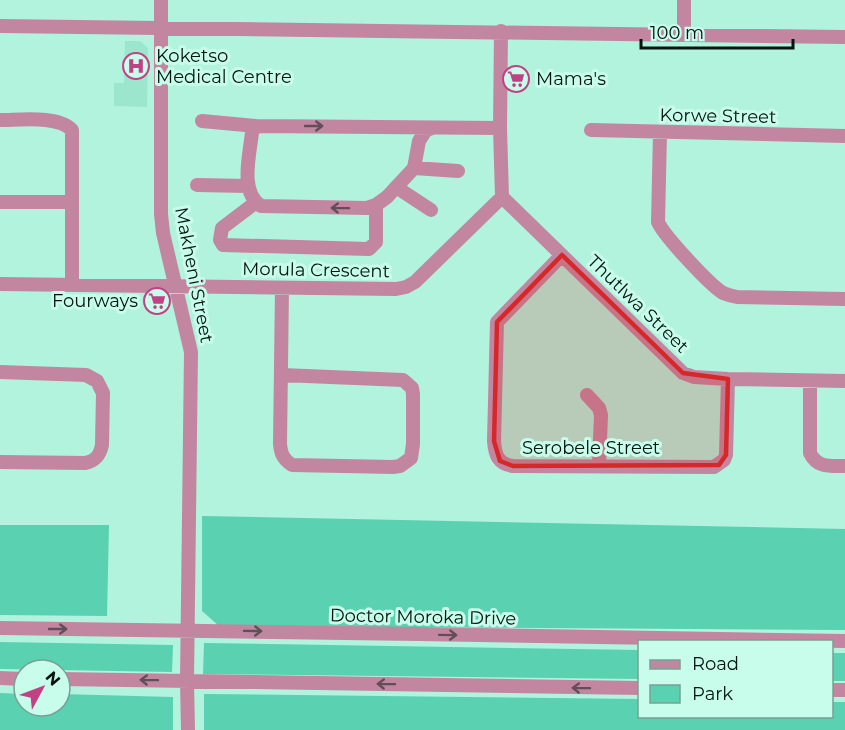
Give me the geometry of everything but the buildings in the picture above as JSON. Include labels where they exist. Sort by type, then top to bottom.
[{"type":"street","name":"Makheni Street","points":[[161,0],[161,214],[163,233],[191,352],[188,730]]},
{"type":"street","points":[[684,0],[684,34]]},
{"type":"street","points":[[0,26],[845,37]]},
{"type":"street","points":[[501,31],[502,197]]},
{"type":"street","points":[[0,120],[54,120],[67,124],[72,130],[72,285]]},
{"type":"street","points":[[202,121],[256,126],[500,128]]},
{"type":"street","points":[[256,126],[252,132],[248,186],[255,202],[261,207],[367,208],[376,205],[414,168],[419,141],[426,130],[432,128]]},
{"type":"street","name":"Korwe Street","points":[[591,130],[845,136]]},
{"type":"street","points":[[660,133],[658,222],[665,233],[716,287],[730,296],[737,297],[845,299]]},
{"type":"street","points":[[414,168],[458,171]]},
{"type":"street","points":[[197,185],[248,186]]},
{"type":"street","points":[[396,187],[431,210]]},
{"type":"street","name":"Morula Crescent","points":[[0,284],[396,289],[415,282],[502,197]]},
{"type":"street","name":"Thutlwa Street","points":[[502,197],[683,373],[694,377],[728,379],[845,381]]},
{"type":"street","points":[[0,202],[71,202]]},
{"type":"street","points":[[255,202],[222,228],[220,240],[223,245],[369,249],[376,242],[376,205]]},
{"type":"street","name":"Serobele Street","points":[[562,255],[497,322],[495,448],[500,461],[513,466],[599,465],[706,468],[719,465],[726,455],[728,379]]},
{"type":"street","points":[[282,288],[281,454],[285,461],[292,465],[393,467],[400,466],[411,458],[412,388],[403,380],[282,375]]},
{"type":"street","points":[[0,372],[75,373],[92,377],[101,386],[103,393],[103,424],[101,452],[91,462],[0,462]]},
{"type":"street","points":[[810,381],[810,453],[813,460],[824,466],[845,466]]},
{"type":"street","points":[[587,395],[599,408],[601,415],[599,465]]},
{"type":"street","name":"Doctor Moroka Drive","points":[[0,628],[188,629],[726,640]]},
{"type":"street","points":[[72,679],[638,688]]},
{"type":"highlighted area","points":[[562,255],[683,373],[728,379],[726,455],[719,465],[513,466],[500,461],[494,441],[497,322]]},
{"type":"shaded area","name":"Koketso Medical Centre","points":[[125,41],[140,41],[148,48],[147,107],[114,106],[114,83],[124,83]]},
{"type":"green space","points":[[202,516],[845,529],[845,630],[219,626],[202,611]]},
{"type":"green space","points":[[0,525],[109,525],[107,616],[0,615]]},
{"type":"green space","points":[[0,642],[173,645],[172,672],[72,670],[72,658],[12,658],[12,669],[0,669]]},
{"type":"green space","points":[[204,643],[638,650],[638,679],[203,674]]},
{"type":"green space","points":[[833,653],[845,653],[845,681],[833,681]]},
{"type":"green space","points":[[0,693],[12,694],[12,718],[72,718],[72,694],[173,697],[173,730],[0,730]]},
{"type":"green space","points":[[204,694],[638,699],[638,718],[833,718],[833,702],[845,702],[845,730],[204,730]]},
{"type":"place","name":"Koketso Medical Centre","points":[[136,66]]},
{"type":"place","name":"Mama's","points":[[516,79]]},
{"type":"place","name":"Fourways","points":[[157,301]]}]
